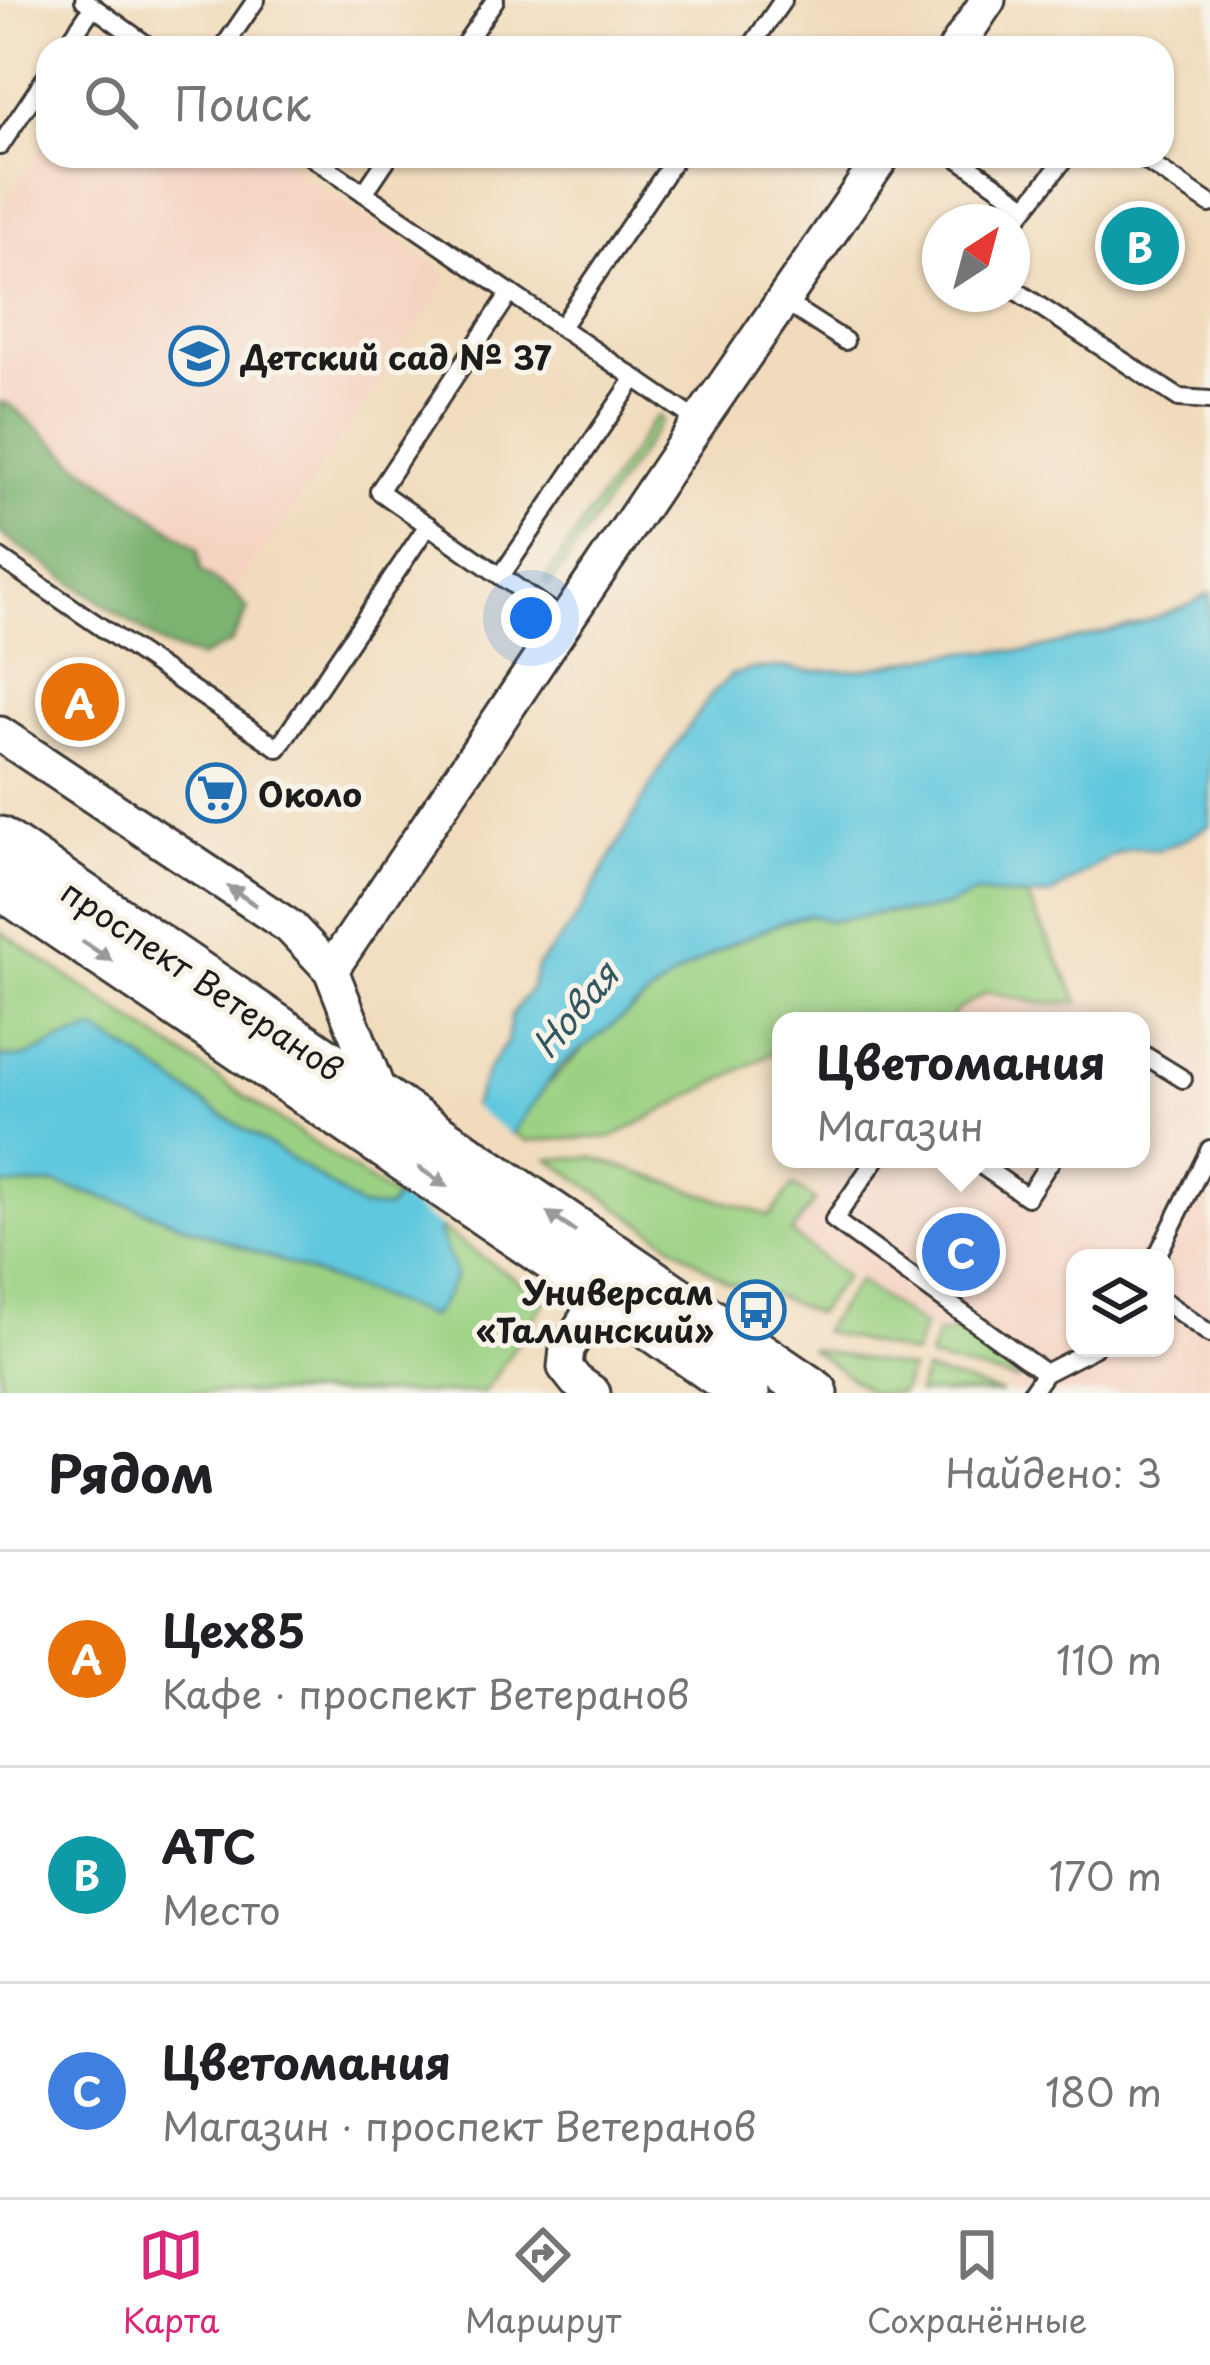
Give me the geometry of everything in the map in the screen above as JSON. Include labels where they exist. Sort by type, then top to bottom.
[{"type":"main road","name":"проспект Ветеранов","points":[[0,841],[391,1121]]},
{"type":"main road","name":"проспект Ветеранов","points":[[0,885],[391,1121]]},
{"type":"main road","points":[[391,1121],[612,1277],[814,1393]]},
{"type":"main road","points":[[612,1277],[746,1393]]},
{"type":"street","points":[[964,36],[988,0]]},
{"type":"street","points":[[331,970],[875,168]]},
{"type":"street","points":[[0,734],[290,928],[331,970],[391,1121]]},
{"type":"street","points":[[593,1393],[565,1367],[567,1349],[612,1277]]},
{"type":"lane","points":[[231,36],[256,0]]},
{"type":"lane","points":[[470,36],[495,0]]},
{"type":"lane","points":[[758,36],[783,0]]},
{"type":"lane","points":[[71,36],[88,4],[135,36]]},
{"type":"lane","points":[[0,146],[36,92]]},
{"type":"lane","points":[[328,168],[699,422]]},
{"type":"lane","points":[[364,193],[381,168]]},
{"type":"lane","points":[[561,327],[669,168]]},
{"type":"lane","points":[[972,168],[1023,204]]},
{"type":"lane","points":[[1028,204],[1057,168]]},
{"type":"lane","points":[[1157,168],[1210,204]]},
{"type":"lane","points":[[510,293],[379,491],[565,621]]},
{"type":"lane","points":[[1030,300],[1179,398],[1210,400]]},
{"type":"lane","points":[[783,301],[845,341]]},
{"type":"lane","points":[[501,577],[635,379]]},
{"type":"lane","points":[[0,558],[278,748],[428,525]]},
{"type":"lane","points":[[1150,1059],[1183,1079]]},
{"type":"lane","points":[[1160,1249],[1210,1149]]},
{"type":"lane","points":[[870,1168],[834,1220],[1046,1372]]},
{"type":"lane","points":[[985,1168],[1027,1197],[1046,1168]]},
{"type":"lane","points":[[1174,1308],[1210,1334]]},
{"type":"lane","points":[[1031,1393],[1046,1372],[1076,1357]]},
{"type":"shaded area","name":"Детский сад № 37","points":[[36,154],[36,168],[291,168],[452,277],[235,594],[0,435],[0,209]]},
{"type":"shaded area","points":[[987,991],[1044,1004],[1079,1002],[1122,1012],[955,1012]]},
{"type":"shaded area","points":[[1150,1024],[1210,1063],[1210,1393],[1018,1393],[791,1232],[839,1168],[1150,1168]]},
{"type":"green space","points":[[0,402],[11,405],[79,464],[198,548],[201,571],[235,594],[248,610],[231,643],[199,658],[165,646],[0,533]]},
{"type":"green space","points":[[660,416],[662,420],[550,585],[545,582],[654,419]]},
{"type":"green space","points":[[977,893],[1027,897],[1079,1002],[1044,1004],[987,992],[955,1012],[772,1012],[772,1053],[613,1137],[526,1141],[512,1131],[544,1088],[596,1036],[675,976],[726,946],[809,915],[831,921],[948,906]]},
{"type":"green space","points":[[0,931],[546,1300],[484,1393],[0,1393]]},
{"type":"green space","points":[[592,1157],[770,1216],[793,1185],[815,1200],[791,1233],[845,1277],[816,1314],[754,1286],[728,1283],[549,1159]]},
{"type":"green space","points":[[858,1281],[923,1326],[914,1355],[822,1331]]},
{"type":"green space","points":[[961,1320],[1027,1367],[1018,1380],[929,1359],[937,1334],[951,1334]]},
{"type":"green space","points":[[809,1348],[910,1369],[901,1393],[872,1393]]},
{"type":"green space","points":[[925,1371],[1002,1393],[917,1393]]},
{"type":"water","name":"Новая","points":[[1210,593],[1210,825],[1159,850],[1133,848],[1111,856],[1050,895],[977,893],[948,906],[916,912],[831,921],[809,915],[726,946],[675,976],[559,1067],[439,1232],[456,1274],[431,1317],[132,1206],[56,1184],[0,1186],[0,1056],[23,1057],[95,1030],[362,1208],[388,1208],[474,1103],[488,1069],[507,1042],[511,1015],[530,990],[537,967],[576,919],[664,762],[731,675],[779,667],[858,670],[946,654],[1028,651],[1138,624]]},
{"type":"pier","points":[[466,1103],[515,1138],[447,1231],[392,1193]]},
{"type":"place","name":"АТС","points":[[1140,246]]},
{"type":"place","name":"Детский сад № 37","points":[[199,356]]},
{"type":"place","name":"Цех85","points":[[80,702]]},
{"type":"place","name":"Около","points":[[216,793]]},
{"type":"place","name":"Цветомания","points":[[961,1252]]},
{"type":"place","name":"Универсам «Таллинский»","points":[[756,1310]]}]
